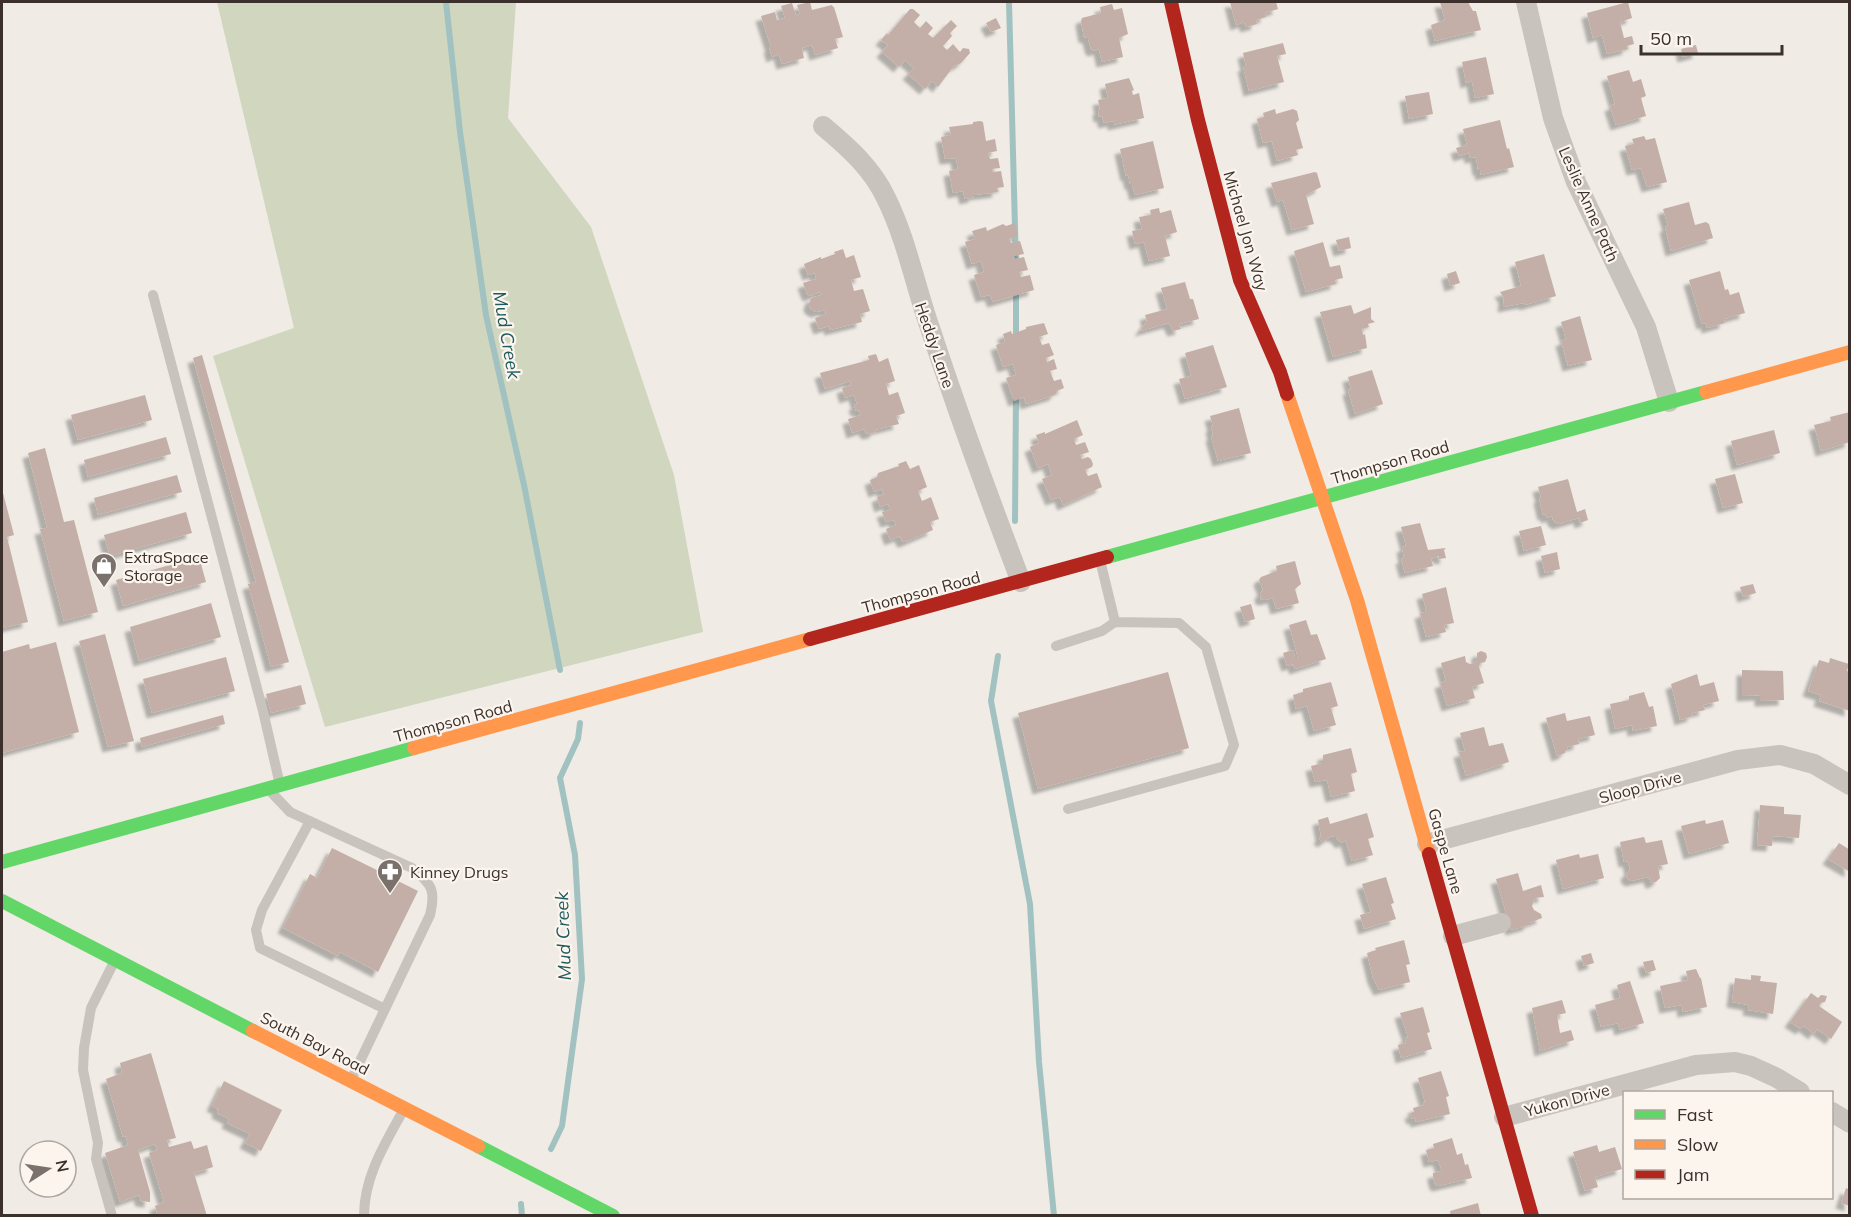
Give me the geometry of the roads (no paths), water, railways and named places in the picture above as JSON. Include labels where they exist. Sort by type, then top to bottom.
[{"type":"street","name":"Michael Jon Way","points":[[1171,2],[1198,120],[1240,280],[1280,372],[1323,498]]},
{"type":"street","name":"Leslie Anne Path","points":[[1526,2],[1552,118],[1576,182],[1646,327],[1669,402]]},
{"type":"street","name":"Heddy Lane","points":[[823,126],[852,151],[871,172],[886,196],[898,225],[969,444],[1021,582]]},
{"type":"street","name":"Thompson Road","points":[[2,862],[1850,352]]},
{"type":"street","name":"Gaspe Lane","points":[[1323,498],[1357,600],[1532,1215]]},
{"type":"street","name":"Sloop Drive","points":[[1427,844],[1738,760],[1780,756],[1814,764],[1850,785]]},
{"type":"street","name":"South Bay Road","points":[[2,901],[613,1215]]},
{"type":"street","points":[[1453,936],[1502,923]]},
{"type":"street","name":"Yukon Drive","points":[[1504,1118],[1696,1065],[1735,1062],[1751,1066],[1798,1091]]},
{"type":"lane","points":[[153,295],[263,711],[274,787],[290,812],[412,868],[429,882],[434,898],[430,915],[351,1080]]},
{"type":"lane","points":[[1100,560],[1115,622]]},
{"type":"lane","points":[[1056,646],[1102,631],[1115,622],[1179,623],[1206,646],[1234,745],[1225,766],[1068,810]]},
{"type":"lane","points":[[310,821],[262,910],[256,930],[260,948],[385,1009]]},
{"type":"lane","points":[[112,1215],[96,1159],[98,1143],[83,1070],[84,1048],[91,1008],[115,959]]},
{"type":"lane","points":[[364,1215],[364,1204],[373,1167],[405,1108]]},
{"type":"waterway","name":"Mud Creek","points":[[446,2],[460,132],[486,315],[524,485],[560,670]]},
{"type":"waterway","points":[[1009,2],[1016,265]]},
{"type":"waterway","points":[[1016,287],[1016,340]]},
{"type":"waterway","points":[[1015,521],[1016,392]]},
{"type":"waterway","points":[[998,656],[991,701],[1030,904],[1039,1062],[1054,1216]]},
{"type":"waterway","name":"Mud Creek","points":[[551,1149],[562,1126],[582,979],[575,855],[560,778],[578,739],[580,723]]},
{"type":"waterway","name":"Mud Creek","points":[[521,1204],[522,1216]]},
{"type":"place","name":"ExtraSpace Storage","points":[[104,589]]},
{"type":"place","name":"Kinney Drugs","points":[[390,895]]}]
